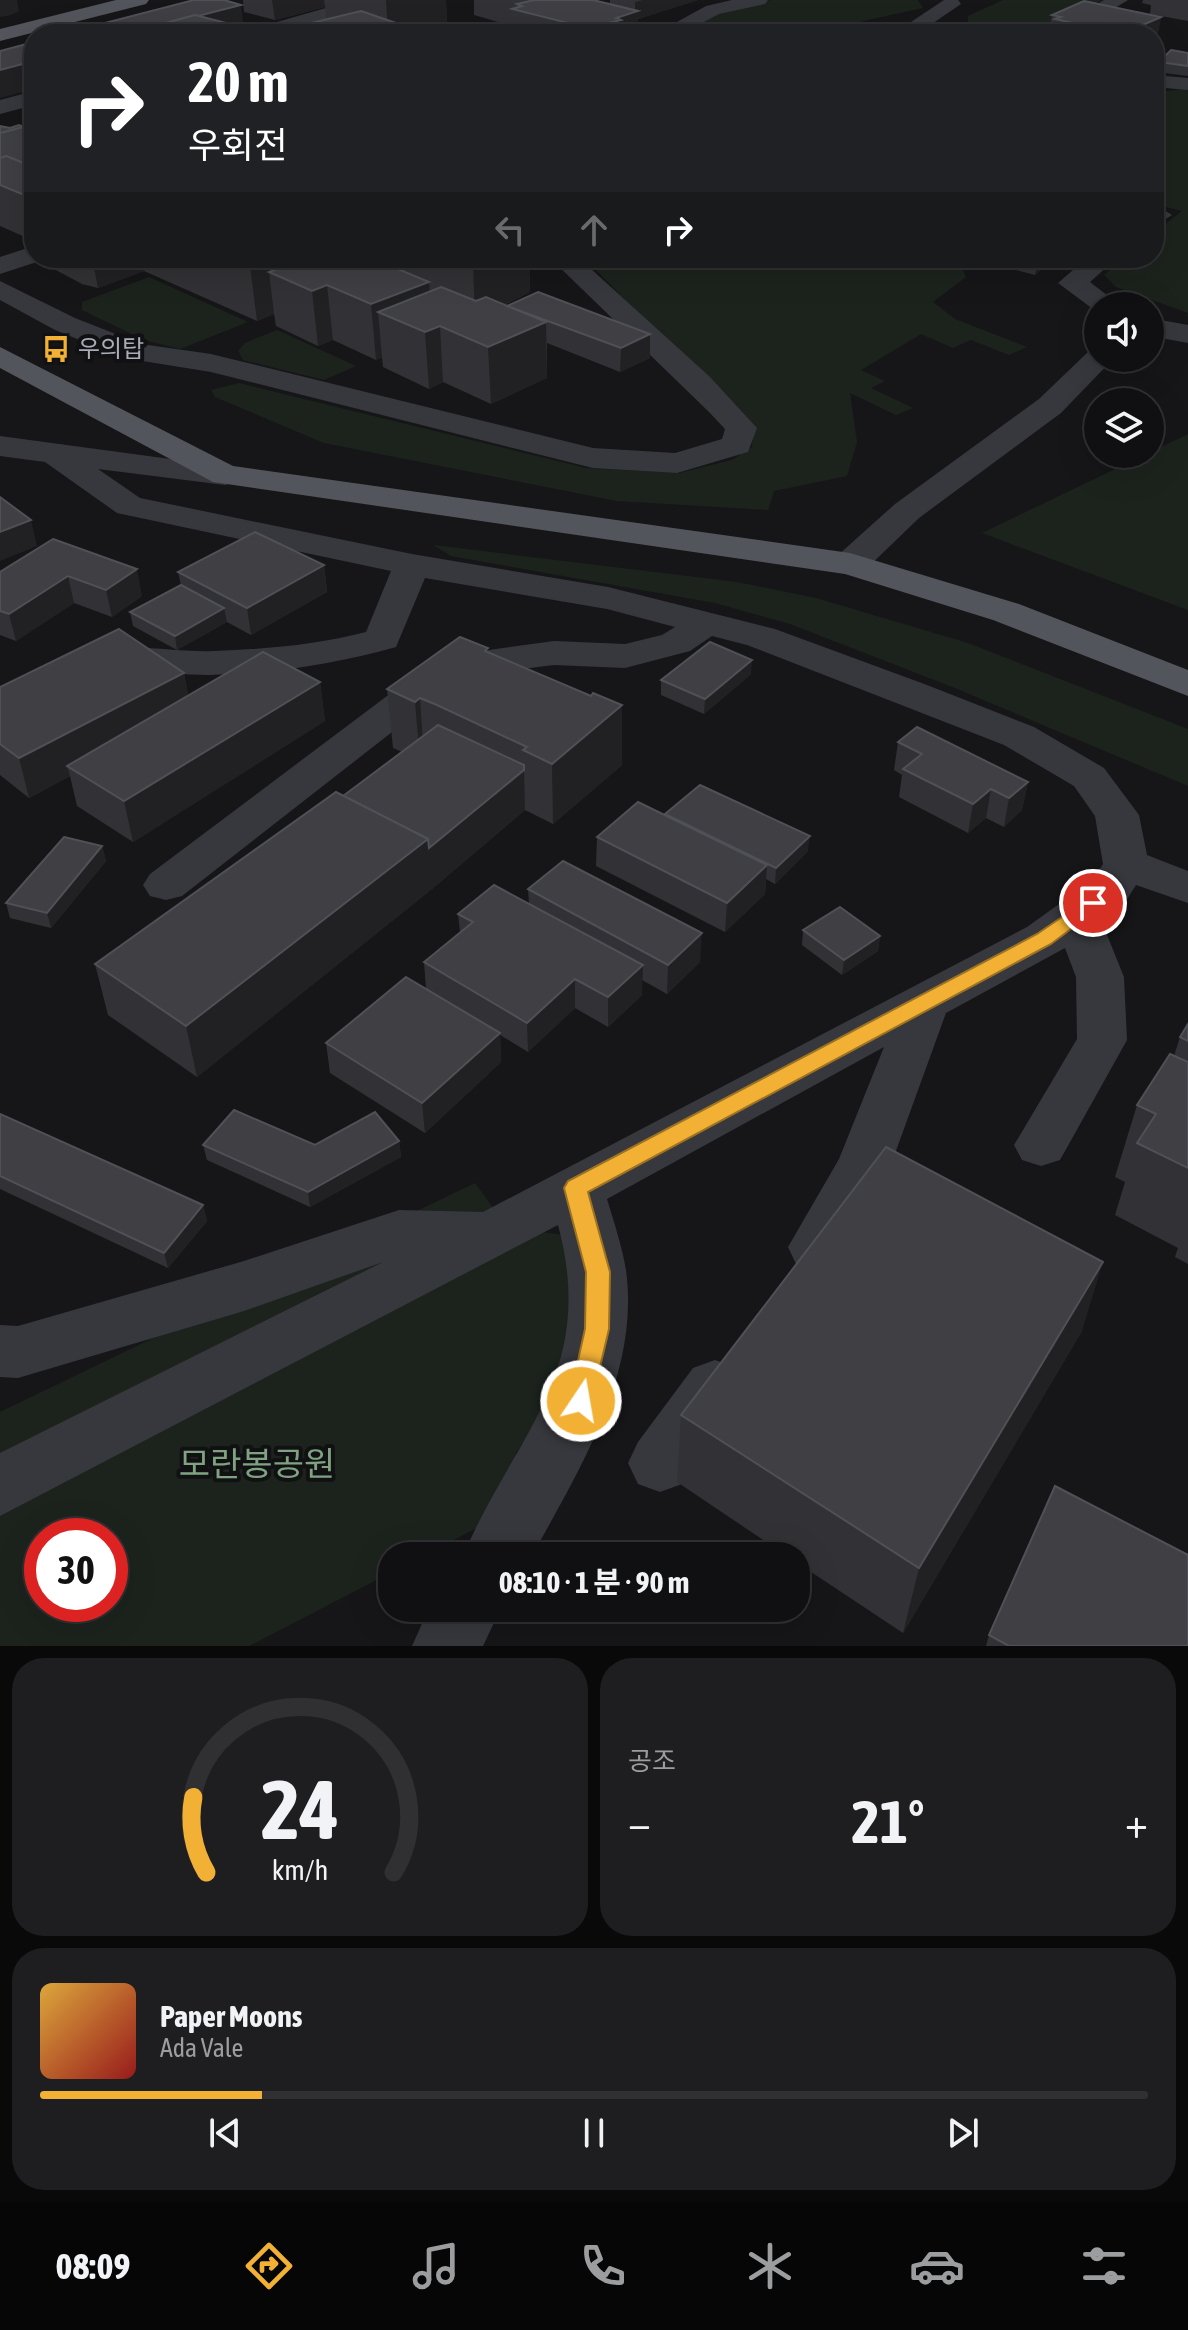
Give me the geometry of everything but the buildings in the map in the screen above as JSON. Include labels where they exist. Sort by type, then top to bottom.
[{"type":"main road","points":[[44,24],[139,0]]},
{"type":"main road","points":[[123,24],[154,16]]},
{"type":"main road","points":[[0,35],[24,29]]},
{"type":"main road","points":[[0,56],[24,50]]},
{"type":"main road","points":[[0,356],[225,475],[850,564],[1006,612],[1188,684]]},
{"type":"street","points":[[291,24],[375,0]]},
{"type":"street","points":[[685,24],[713,10],[758,0]]},
{"type":"street","points":[[919,24],[947,7],[923,0]]},
{"type":"street","points":[[1076,24],[1118,0]]},
{"type":"street","points":[[1164,82],[1188,84]]},
{"type":"street","points":[[0,107],[24,101]]},
{"type":"street","points":[[0,266],[24,258]]},
{"type":"street","points":[[0,289],[65,324],[135,352],[211,363],[593,458],[677,463],[736,445],[741,428],[702,383],[637,329],[573,268]]},
{"type":"street","points":[[1086,292],[1072,283],[1091,268]]},
{"type":"street","points":[[1164,330],[1188,334]]},
{"type":"street","points":[[850,564],[907,511],[1050,406],[1085,372]]},
{"type":"street","points":[[0,446],[225,475]]},
{"type":"street","points":[[0,1486],[490,1235],[1044,939],[1110,890],[1126,864],[1117,815],[1089,777],[1019,736],[775,642],[608,598],[412,565],[129,506],[57,455]]},
{"type":"street","points":[[0,707],[32,684],[86,663],[135,660],[211,663],[347,649],[382,639],[412,565]]},
{"type":"street","points":[[166,885],[405,702],[489,662],[554,653],[625,656],[676,643],[706,623]]},
{"type":"street","points":[[1126,864],[1188,888]]},
{"type":"street","points":[[1041,1145],[1102,1040],[1100,977],[1076,915]]},
{"type":"street","points":[[785,1289],[839,1214],[880,1131],[925,1002]]},
{"type":"street","points":[[504,1542],[581,1401],[597,1329],[598,1272],[576,1188]]},
{"type":"street","points":[[0,1351],[18,1352],[244,1286],[399,1233],[490,1235]]},
{"type":"street","points":[[660,1463],[741,1351]]},
{"type":"street","points":[[446,1646],[459,1622]]},
{"type":"green space","points":[[771,0],[918,0],[923,8],[858,24],[694,24],[718,12]]},
{"type":"green space","points":[[1003,0],[1102,0],[1058,24],[933,24],[968,22],[968,16]]},
{"type":"green space","points":[[1188,88],[1188,313],[1164,304],[1164,292],[1130,292],[1116,287],[1104,275],[1112,268],[1164,268],[1164,225],[1182,211],[1164,206],[1164,92]]},
{"type":"green space","points":[[594,268],[962,268],[966,277],[933,302],[955,319],[1027,347],[1009,355],[971,340],[953,348],[921,334],[861,370],[885,381],[871,388],[913,408],[896,415],[850,393],[857,442],[847,476],[774,491],[768,510],[617,501],[324,443],[215,397],[211,390],[239,383],[586,468],[679,473],[732,460],[752,447],[753,429]]},
{"type":"green space","points":[[149,277],[248,322],[180,349],[144,340],[82,310],[82,302]]},
{"type":"green space","points":[[277,330],[356,366],[324,380],[243,360],[238,351],[245,343]]},
{"type":"green space","points":[[1188,434],[1188,610],[982,533],[1117,468],[1164,468],[1164,446]]},
{"type":"green space","points":[[433,545],[737,582],[816,598],[968,643],[1188,729],[1188,786],[955,688],[790,624],[715,603],[451,556]]},
{"type":"green space","name":"모란봉공원","points":[[475,1183],[518,1242],[541,1232],[564,1235],[585,1292],[539,1420],[516,1453],[498,1517],[450,1542],[378,1542],[378,1579],[249,1646],[0,1646],[0,1412]]},
{"type":"place","name":"우의탑","points":[[56,349]]},
{"type":"route","points":[[581,1401],[597,1329],[598,1272],[576,1188],[1044,939],[1093,903]]}]
